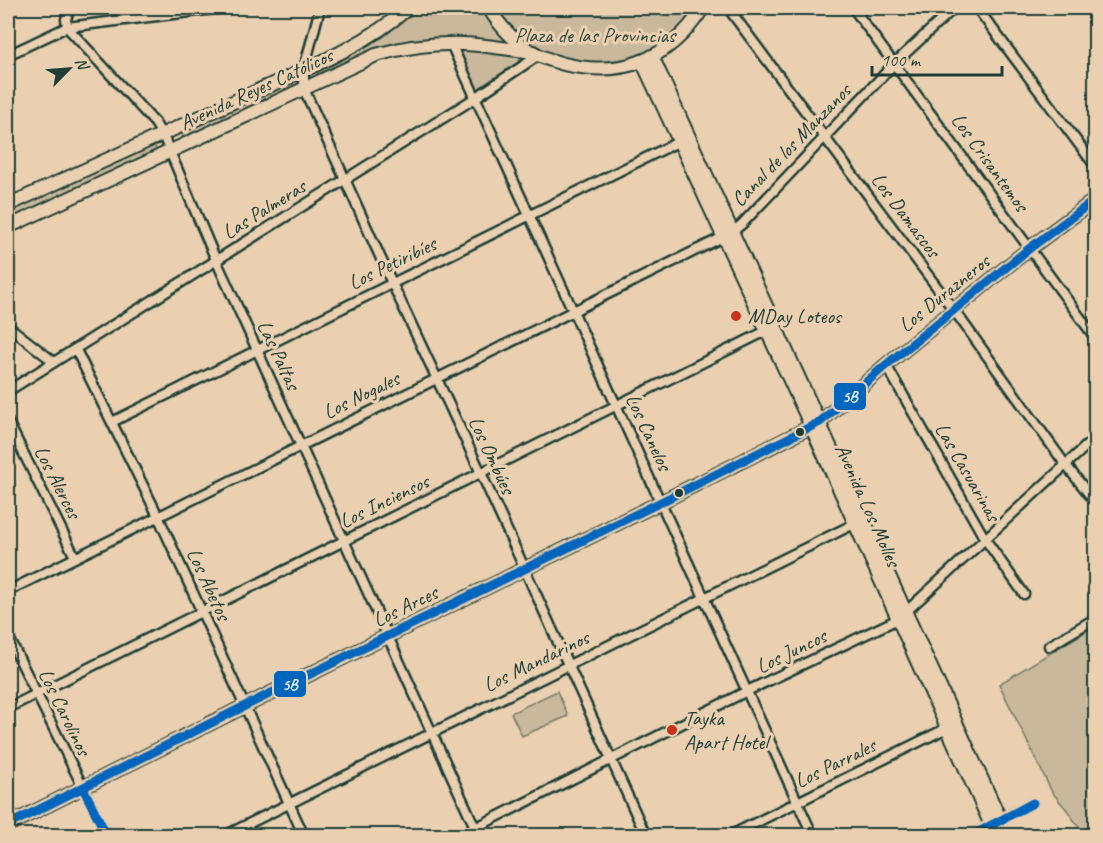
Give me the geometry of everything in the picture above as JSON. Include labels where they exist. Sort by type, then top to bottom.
[{"type":"street","points":[[67,27],[66,19],[70,8]]},
{"type":"street","points":[[8,55],[67,27],[197,9],[223,8]]},
{"type":"street","points":[[304,89],[304,69],[320,8]]},
{"type":"street","name":"Avenida Reyes Católicos","points":[[8,205],[304,69],[369,36],[408,8]]},
{"type":"street","points":[[489,8],[501,25],[536,54],[577,66],[597,68],[616,67],[647,59],[675,40],[703,8]]},
{"type":"street","name":"Los Damascos","points":[[728,8],[1095,503]]},
{"type":"street","name":"Los Crisantemos","points":[[854,8],[1095,339]]},
{"type":"street","name":"Canal de los Manzanos","points":[[727,235],[741,224],[895,63],[954,8]]},
{"type":"street","points":[[977,8],[1095,167]]},
{"type":"street","points":[[1089,8],[1095,17]]},
{"type":"street","name":"Las Paltas","points":[[67,27],[162,134],[216,260],[477,831]]},
{"type":"street","name":"Avenida Reyes Católicos","points":[[8,227],[376,55],[451,44],[485,46],[536,54]]},
{"type":"street","name":"Los Canelos","points":[[451,44],[813,836]]},
{"type":"street","name":"Las Palmeras","points":[[8,391],[475,98],[536,54]]},
{"type":"street","name":"Avenida Los Molles","points":[[647,59],[815,424],[996,827]]},
{"type":"street","name":"Los Ombúes","points":[[304,89],[646,836]]},
{"type":"street","name":"Los Petiribíes","points":[[112,422],[684,139]]},
{"type":"street","name":"Los Durazneros","points":[[815,424],[1030,248],[1095,199]]},
{"type":"street","name":"Los Nogales","points":[[8,591],[727,235]]},
{"type":"street","points":[[8,326],[54,362]]},
{"type":"street","name":"Los Inciensos","points":[[8,708],[771,328]]},
{"type":"street","name":"Los Abetos","points":[[76,350],[158,516],[304,836]]},
{"type":"street","name":"Las Casuarinas","points":[[886,365],[985,538],[1024,594]]},
{"type":"street","name":"Los Alerces","points":[[8,422],[75,557]]},
{"type":"street","name":"Los Arces","points":[[8,825],[815,424]]},
{"type":"street","name":"Los Juncos","points":[[459,836],[477,831],[611,759],[902,616],[1095,437]]},
{"type":"street","name":"Los Mandarinos","points":[[224,836],[859,521]]},
{"type":"street","points":[[1048,646],[1095,618]]},
{"type":"street","name":"Los Carolinos","points":[[8,636],[107,836]]},
{"type":"street","name":"Los Parrales","points":[[729,836],[952,726]]},
{"type":"street","points":[[970,836],[996,827],[1034,803]]},
{"type":"green space","points":[[418,8],[485,8],[520,46],[454,40],[319,76],[316,69],[382,38]]},
{"type":"green space","name":"Plaza de las Provincias","points":[[493,8],[698,8],[670,39],[644,55],[611,63],[594,63],[559,57],[528,43],[513,33]]},
{"type":"green space","points":[[460,49],[492,52],[522,58],[525,61],[479,91],[476,90],[459,53]]},
{"type":"green space","points":[[290,80],[294,87],[184,139],[180,131]]},
{"type":"green space","points":[[153,142],[157,151],[8,221],[8,210]]},
{"type":"green space","points":[[1095,626],[1095,835],[1084,835],[1052,792],[999,684]]},
{"type":"green space","points":[[557,691],[568,716],[522,736],[511,713]]},
{"type":"transit line","name":"5B","points":[[8,825],[820,422],[1030,248],[1096,199]]},
{"type":"transit line","name":"5B","points":[[83,788],[107,836]]},
{"type":"transit line","name":"5B","points":[[971,836],[1033,803]]},
{"type":"place","name":"MDay Loteos","points":[[736,316]]},
{"type":"place","name":"Tayka Apart Hotel","points":[[672,730]]}]
